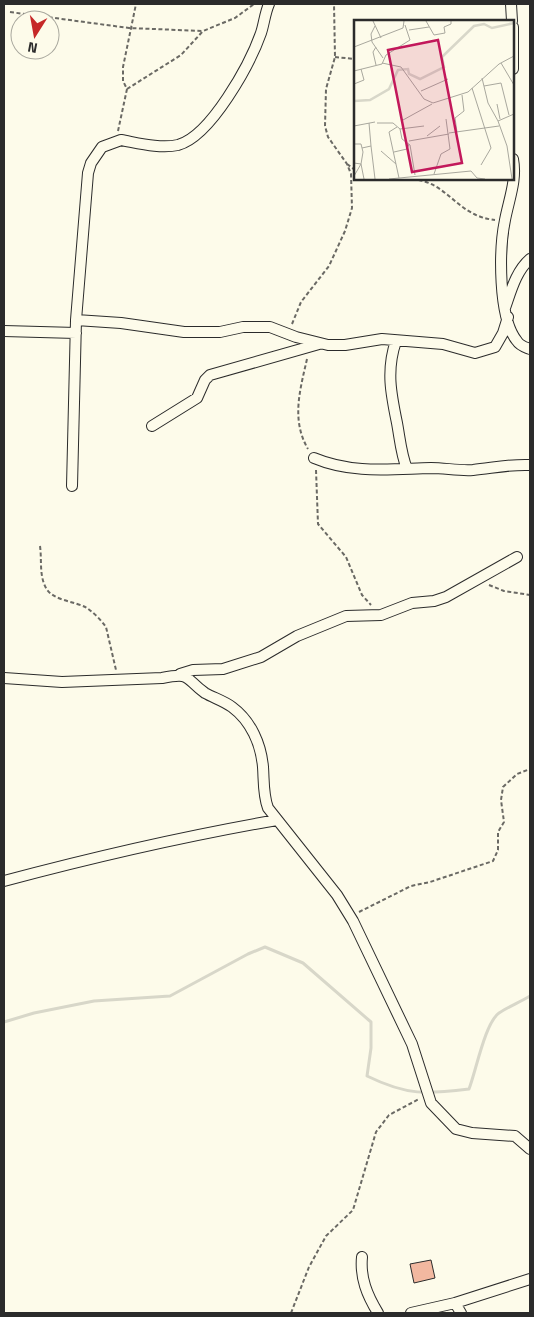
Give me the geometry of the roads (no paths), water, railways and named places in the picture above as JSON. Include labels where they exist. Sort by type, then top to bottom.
[{"type":"street","points":[[72,486],[76,320],[88,173],[102,147],[113,142],[120,140],[170,146],[180,144],[196,134],[218,110],[241,76],[261,33],[269,4]]},
{"type":"street","points":[[511,4],[512,20]]},
{"type":"street","points":[[514,168],[515,176],[504,221],[501,272],[506,313],[515,339],[522,346],[530,349]]},
{"type":"street","points":[[76,320],[121,323],[184,332],[220,332],[262,326],[320,343],[345,345],[382,339],[443,344],[475,353],[486,351],[500,341],[515,280],[524,264],[530,259]]},
{"type":"street","points":[[4,331],[76,333]]},
{"type":"street","points":[[396,341],[389,366],[390,386],[399,447],[407,469]]},
{"type":"street","points":[[152,426],[197,398],[203,383],[210,375],[251,365],[274,355],[320,343]]},
{"type":"street","points":[[314,458],[341,468],[471,470],[502,465],[530,465]]},
{"type":"street","points":[[4,678],[62,682],[118,680],[180,674],[194,670],[223,669],[261,657],[297,636],[346,616],[381,615],[412,603],[434,601],[446,597],[517,557]]},
{"type":"street","points":[[180,674],[192,680],[211,696],[232,707],[256,736],[262,758],[265,798],[268,808],[350,916],[412,1044],[427,1094],[440,1114],[456,1129],[472,1133],[515,1136],[530,1149]]},
{"type":"street","points":[[4,882],[103,854],[204,832],[277,820]]},
{"type":"street","points":[[362,1257],[361,1272],[368,1294],[378,1313]]},
{"type":"street","points":[[411,1313],[455,1303],[530,1279]]},
{"type":"street","points":[[455,1303],[461,1313]]},
{"type":"waterway","points":[[4,1022],[34,1013],[94,1001],[170,996],[248,954],[265,947],[303,963],[371,1022],[371,1048],[367,1076],[381,1083],[406,1090],[441,1092],[469,1089],[485,1037],[494,1018],[499,1013],[530,996]]}]
